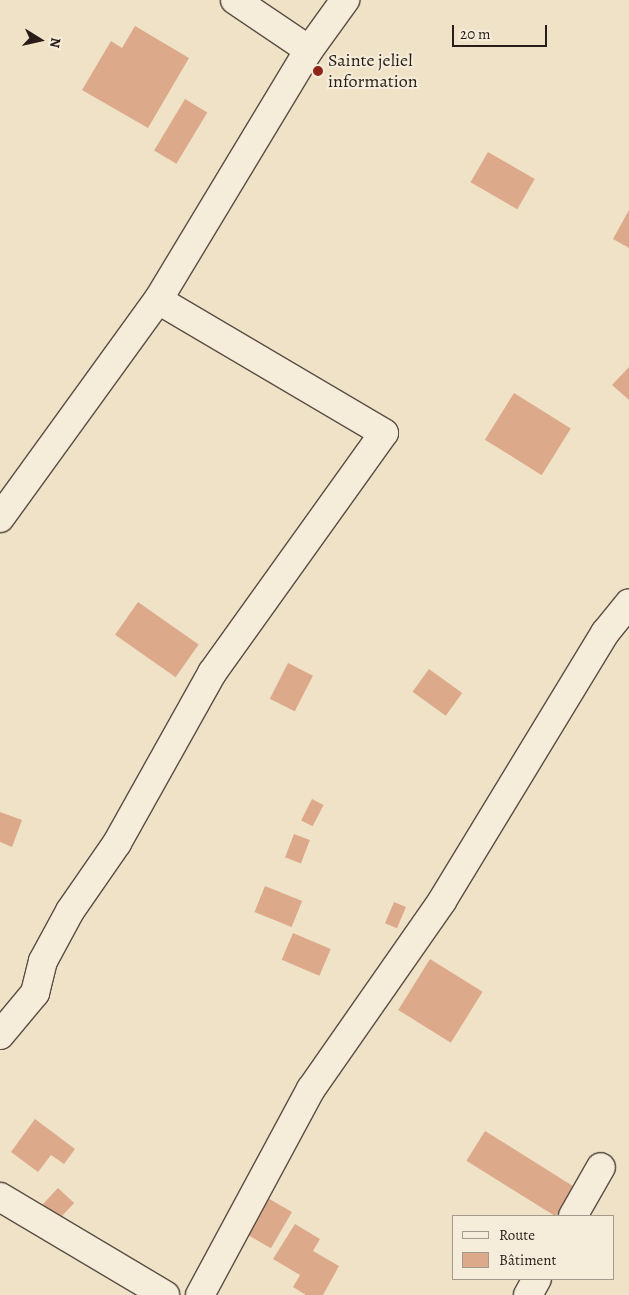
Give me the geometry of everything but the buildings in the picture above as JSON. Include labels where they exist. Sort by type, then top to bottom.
[{"type":"street","points":[[235,0],[309,50]]},
{"type":"street","points":[[0,518],[158,300],[309,50],[345,0]]},
{"type":"street","points":[[0,1035],[35,993],[43,960],[70,911],[122,836],[212,673],[384,433],[158,300]]},
{"type":"street","points":[[200,1295],[312,1089],[442,901],[605,633],[629,603]]},
{"type":"street","points":[[574,1215],[601,1167]]},
{"type":"street","points":[[0,1197],[165,1295]]},
{"type":"street","points":[[528,1295],[536,1280]]},
{"type":"place","name":"Sainte jeliel information","points":[[318,71]]}]
